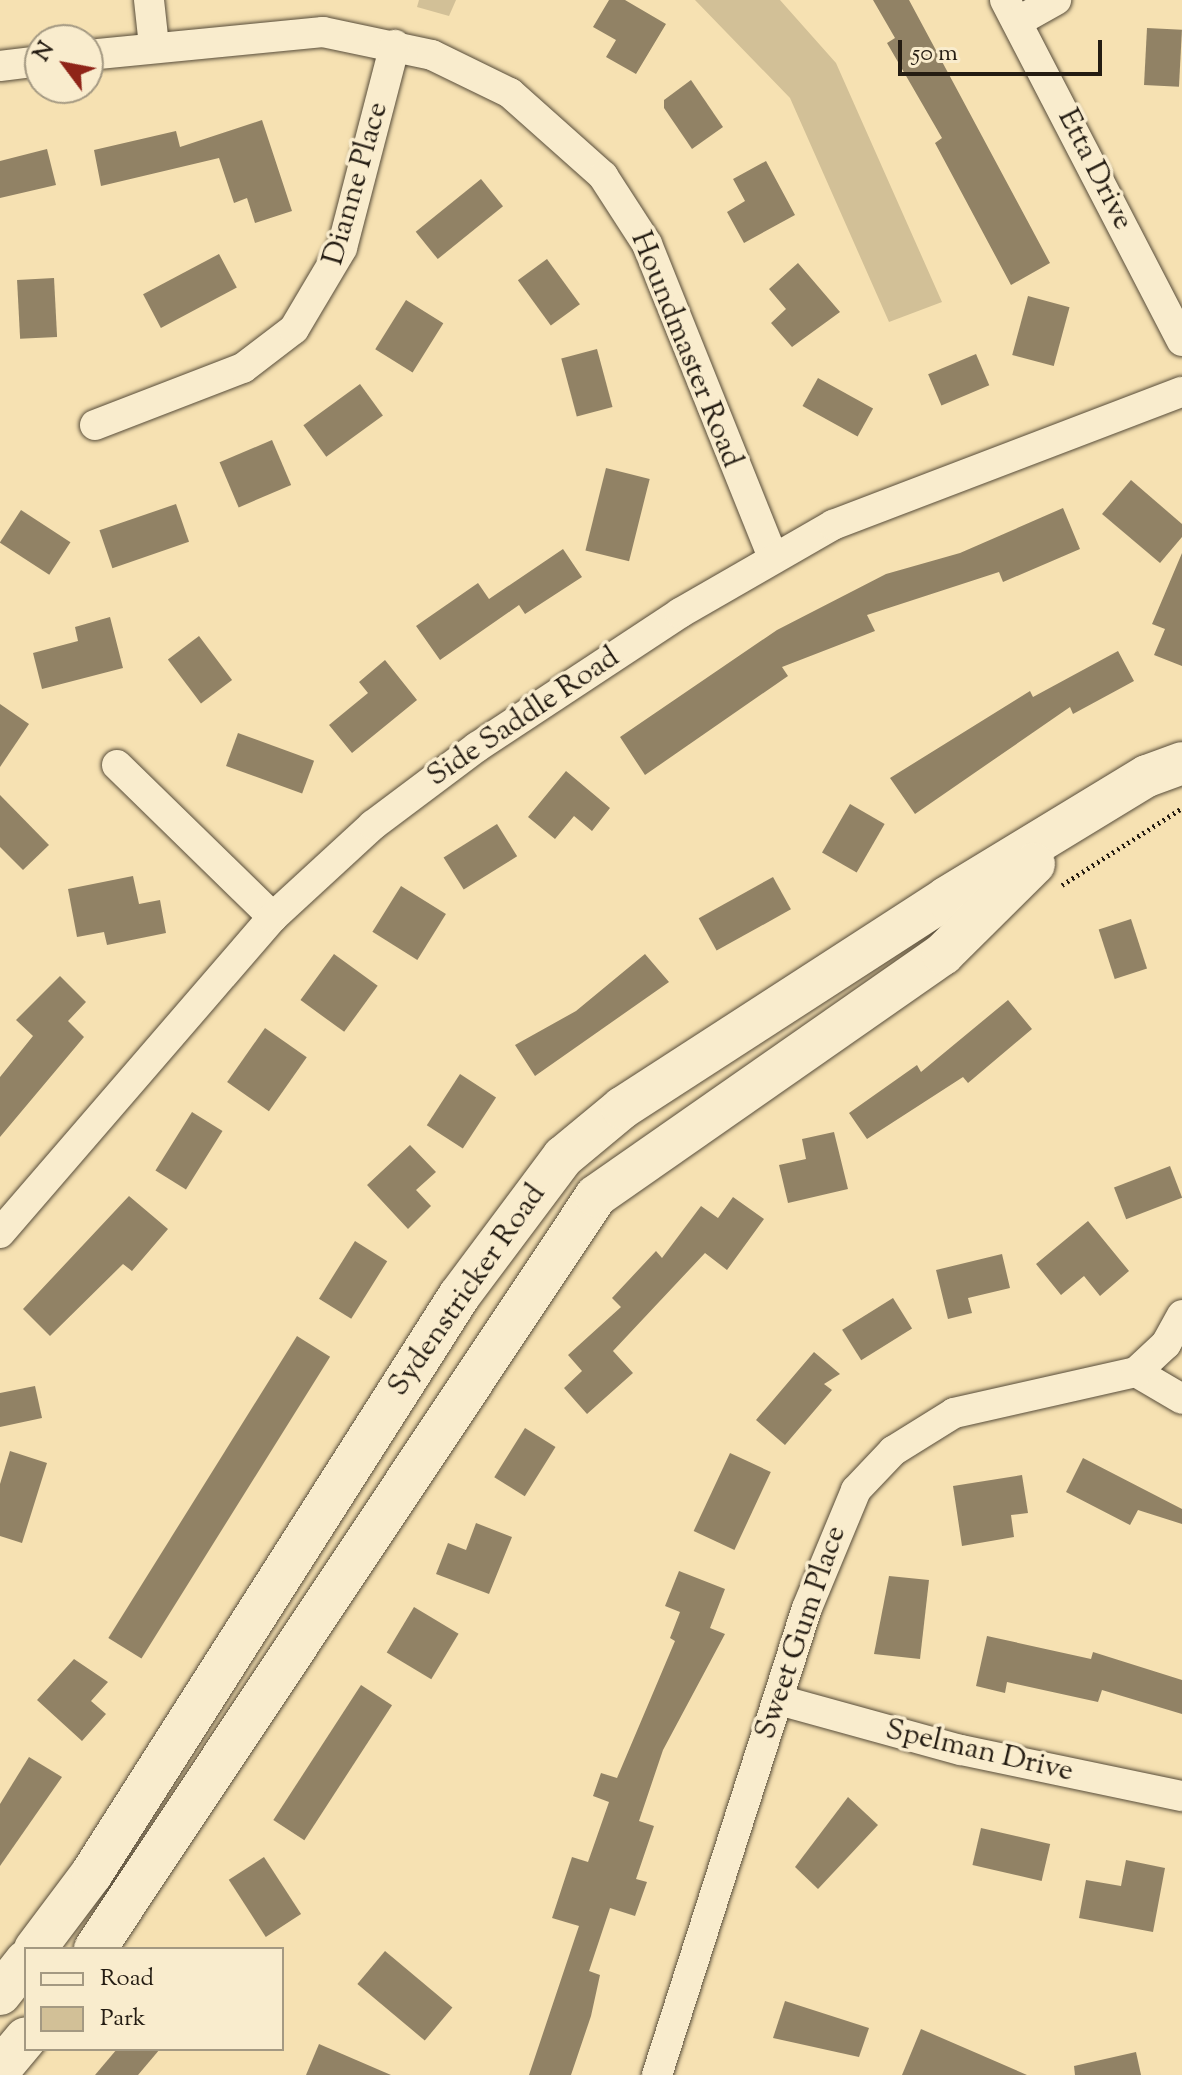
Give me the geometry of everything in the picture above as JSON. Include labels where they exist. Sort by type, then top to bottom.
[{"type":"main road","name":"Sydenstricker Road","points":[[36,1947],[92,1873],[459,1296],[563,1157],[731,1036],[1084,816],[1182,763]]},
{"type":"main road","name":"Sydenstricker Road","points":[[96,1947],[596,1196],[943,954],[1084,816]]},
{"type":"main road","points":[[0,1994],[24,1964]]},
{"type":"main road","points":[[0,2069],[24,2040]]},
{"type":"street","points":[[149,0],[154,46]]},
{"type":"street","points":[[1011,11],[1056,0]]},
{"type":"street","name":"Etta Drive","points":[[1011,11],[1182,341]]},
{"type":"street","name":"Houndmaster Road","points":[[104,53],[284,31],[395,45],[467,69],[510,93],[603,176],[647,244],[773,558]]},
{"type":"street","name":"Dianne Place","points":[[95,425],[243,368],[294,329],[342,248],[395,45]]},
{"type":"street","points":[[0,66],[24,63]]},
{"type":"street","name":"Side Saddle Road","points":[[0,1233],[273,917],[373,825],[477,747],[773,558],[864,512],[1182,392]]},
{"type":"street","points":[[117,765],[273,917]]},
{"type":"street","points":[[1182,1315],[1166,1344],[1136,1372],[1182,1399]]},
{"type":"street","name":"Sweet Gum Place","points":[[659,2075],[833,1532],[856,1490],[893,1451],[978,1405],[1136,1372]]},
{"type":"street","name":"Spelman Drive","points":[[779,1700],[961,1750],[1182,1796]]},
{"type":"path","points":[[1047,896],[1182,808]]},
{"type":"green space","points":[[419,0],[456,0],[449,16],[417,7]]},
{"type":"green space","points":[[695,0],[780,0],[836,63],[942,302],[889,322],[790,98]]},
{"type":"building","points":[[609,0],[625,0],[666,24],[636,74],[606,57],[616,40],[593,27]]},
{"type":"building","points":[[873,0],[909,0],[1050,263],[1011,285],[935,143],[942,138],[887,43],[895,38]]},
{"type":"building","points":[[1147,28],[1182,30],[1179,87],[1144,85]]},
{"type":"building","points":[[691,80],[723,127],[692,149],[664,108],[664,100]]},
{"type":"building","points":[[262,120],[292,211],[255,223],[247,198],[234,203],[219,158],[101,186],[94,150],[176,131],[180,147]]},
{"type":"building","points":[[47,149],[56,185],[0,198],[0,161]]},
{"type":"building","points":[[766,161],[795,215],[744,243],[727,212],[745,201],[733,179]]},
{"type":"building","points":[[481,179],[503,206],[438,259],[416,232]]},
{"type":"building","points":[[219,254],[237,288],[161,328],[143,294]]},
{"type":"building","points":[[547,259],[580,304],[551,325],[518,280]]},
{"type":"building","points":[[798,263],[840,312],[792,347],[771,323],[786,309],[769,289]]},
{"type":"building","points":[[54,278],[57,337],[20,339],[17,280]]},
{"type":"building","points":[[1028,296],[1070,307],[1054,366],[1012,355]]},
{"type":"building","points":[[406,300],[443,323],[413,373],[375,349]]},
{"type":"building","points":[[597,349],[613,407],[577,417],[561,359]]},
{"type":"building","points":[[976,354],[989,385],[941,406],[928,374]]},
{"type":"building","points":[[818,378],[873,409],[858,437],[802,406]]},
{"type":"building","points":[[360,384],[383,416],[326,457],[303,425]]},
{"type":"building","points":[[272,440],[291,485],[239,507],[220,462]]},
{"type":"building","points":[[606,468],[650,479],[629,561],[585,550]]},
{"type":"building","points":[[1131,480],[1182,524],[1182,537],[1160,563],[1102,514]]},
{"type":"building","points":[[176,504],[189,542],[112,568],[99,530]]},
{"type":"building","points":[[1063,508],[1080,549],[1003,582],[999,572],[867,615],[875,631],[782,667],[788,676],[645,775],[620,737],[777,630],[886,574],[960,553]]},
{"type":"building","points":[[21,510],[70,542],[49,575],[0,543]]},
{"type":"building","points":[[563,549],[582,577],[525,614],[519,605],[440,660],[416,626],[478,583],[489,599]]},
{"type":"building","points":[[1182,553],[1182,666],[1154,655],[1165,629],[1152,624]]},
{"type":"building","points":[[110,617],[123,668],[42,689],[33,653],[78,641],[75,627]]},
{"type":"building","points":[[199,636],[232,680],[201,703],[168,659]]},
{"type":"building","points":[[1118,651],[1134,681],[1073,714],[1070,707],[915,814],[890,778],[1030,691],[1033,697]]},
{"type":"building","points":[[385,660],[417,700],[352,753],[329,725],[368,693],[359,682]]},
{"type":"building","points":[[0,704],[29,724],[0,767]]},
{"type":"building","points":[[238,733],[314,761],[302,794],[226,766]]},
{"type":"building","points":[[566,771],[610,808],[592,831],[574,816],[555,839],[528,817]]},
{"type":"building","points":[[0,795],[49,845],[23,870],[0,847]]},
{"type":"building","points":[[850,804],[885,824],[857,872],[822,852]]},
{"type":"building","points":[[497,824],[517,856],[464,890],[444,857]]},
{"type":"building","points":[[133,876],[139,904],[160,900],[166,933],[107,945],[104,932],[77,937],[68,889]]},
{"type":"building","points":[[773,877],[791,909],[717,951],[699,918]]},
{"type":"building","points":[[401,886],[446,914],[417,960],[372,932]]},
{"type":"building","points":[[1131,919],[1147,968],[1115,979],[1099,930]]},
{"type":"building","points":[[334,954],[378,986],[344,1032],[300,1000]]},
{"type":"building","points":[[645,954],[669,982],[535,1076],[515,1045],[576,1011]]},
{"type":"building","points":[[60,976],[86,1002],[68,1021],[84,1037],[0,1137],[0,1077],[33,1036],[16,1020]]},
{"type":"building","points":[[1008,1000],[1032,1029],[968,1083],[963,1077],[867,1139],[849,1113],[917,1065],[921,1072]]},
{"type":"building","points":[[265,1028],[307,1057],[269,1111],[227,1082]]},
{"type":"building","points":[[460,1074],[496,1097],[463,1149],[427,1125]]},
{"type":"building","points":[[192,1112],[223,1131],[186,1190],[155,1171]]},
{"type":"building","points":[[834,1132],[848,1189],[788,1203],[779,1165],[806,1159],[802,1139]]},
{"type":"building","points":[[410,1145],[436,1172],[416,1190],[431,1206],[408,1229],[367,1185]]},
{"type":"building","points":[[1170,1166],[1182,1198],[1126,1219],[1114,1188]]},
{"type":"building","points":[[129,1196],[168,1229],[132,1271],[123,1264],[50,1336],[23,1309]]},
{"type":"building","points":[[733,1197],[764,1219],[727,1270],[705,1253],[613,1351],[633,1373],[587,1414],[564,1388],[582,1371],[568,1355],[621,1307],[612,1298],[656,1251],[662,1258],[701,1206],[718,1218]]},
{"type":"building","points":[[1088,1221],[1129,1271],[1100,1296],[1084,1276],[1061,1295],[1036,1264]]},
{"type":"building","points":[[355,1241],[387,1261],[351,1319],[319,1299]]},
{"type":"building","points":[[1002,1254],[1010,1288],[968,1298],[972,1313],[948,1319],[936,1270]]},
{"type":"building","points":[[893,1298],[912,1329],[861,1360],[842,1330]]},
{"type":"building","points":[[297,1336],[330,1357],[141,1659],[108,1638]]},
{"type":"building","points":[[814,1352],[840,1374],[824,1384],[832,1390],[785,1445],[756,1420]]},
{"type":"building","points":[[35,1386],[42,1418],[0,1427],[0,1393]]},
{"type":"building","points":[[525,1428],[556,1447],[525,1496],[494,1477]]},
{"type":"building","points":[[10,1451],[47,1463],[22,1543],[0,1536],[0,1484]]},
{"type":"building","points":[[730,1453],[771,1472],[734,1550],[694,1531]]},
{"type":"building","points":[[1083,1458],[1182,1509],[1182,1524],[1138,1510],[1130,1525],[1066,1492]]},
{"type":"building","points":[[1022,1475],[1028,1513],[1011,1515],[1014,1537],[962,1546],[953,1486]]},
{"type":"building","points":[[476,1523],[512,1537],[489,1594],[436,1574],[448,1543],[466,1550]]},
{"type":"building","points":[[679,1571],[725,1589],[710,1628],[725,1634],[663,1750],[639,1821],[654,1826],[636,1879],[647,1882],[635,1916],[610,1908],[589,1971],[600,1975],[591,2016],[571,2075],[529,2075],[579,1926],[552,1918],[572,1857],[588,1862],[609,1802],[593,1796],[601,1773],[617,1778],[675,1641],[670,1638],[680,1612],[665,1606]]},
{"type":"building","points":[[889,1576],[929,1580],[920,1659],[874,1654]]},
{"type":"building","points":[[414,1607],[459,1634],[431,1679],[387,1652]]},
{"type":"building","points":[[987,1636],[1091,1659],[1093,1652],[1182,1680],[1182,1714],[1102,1690],[1098,1702],[1007,1682],[1005,1693],[976,1686]]},
{"type":"building","points":[[74,1659],[108,1682],[91,1701],[106,1714],[82,1741],[37,1700]]},
{"type":"building","points":[[361,1685],[392,1705],[304,1840],[273,1820]]},
{"type":"building","points":[[29,1757],[62,1777],[0,1866],[0,1804]]},
{"type":"building","points":[[848,1797],[878,1825],[818,1889],[795,1867]]},
{"type":"building","points":[[981,1828],[1050,1844],[1042,1881],[972,1865]]},
{"type":"building","points":[[264,1857],[301,1914],[266,1937],[229,1880]]},
{"type":"building","points":[[1126,1860],[1165,1868],[1153,1932],[1079,1918],[1086,1880],[1121,1886]]},
{"type":"building","points":[[385,1951],[452,2008],[425,2041],[357,1984]]},
{"type":"building","points":[[785,2001],[869,2028],[859,2057],[773,2038]]},
{"type":"building","points":[[921,2029],[1027,2075],[902,2075]]},
{"type":"building","points":[[319,2044],[391,2075],[306,2075]]},
{"type":"building","points":[[115,2051],[158,2051],[138,2075],[95,2075]]},
{"type":"building","points":[[1136,2052],[1141,2075],[1075,2075],[1074,2066]]}]
